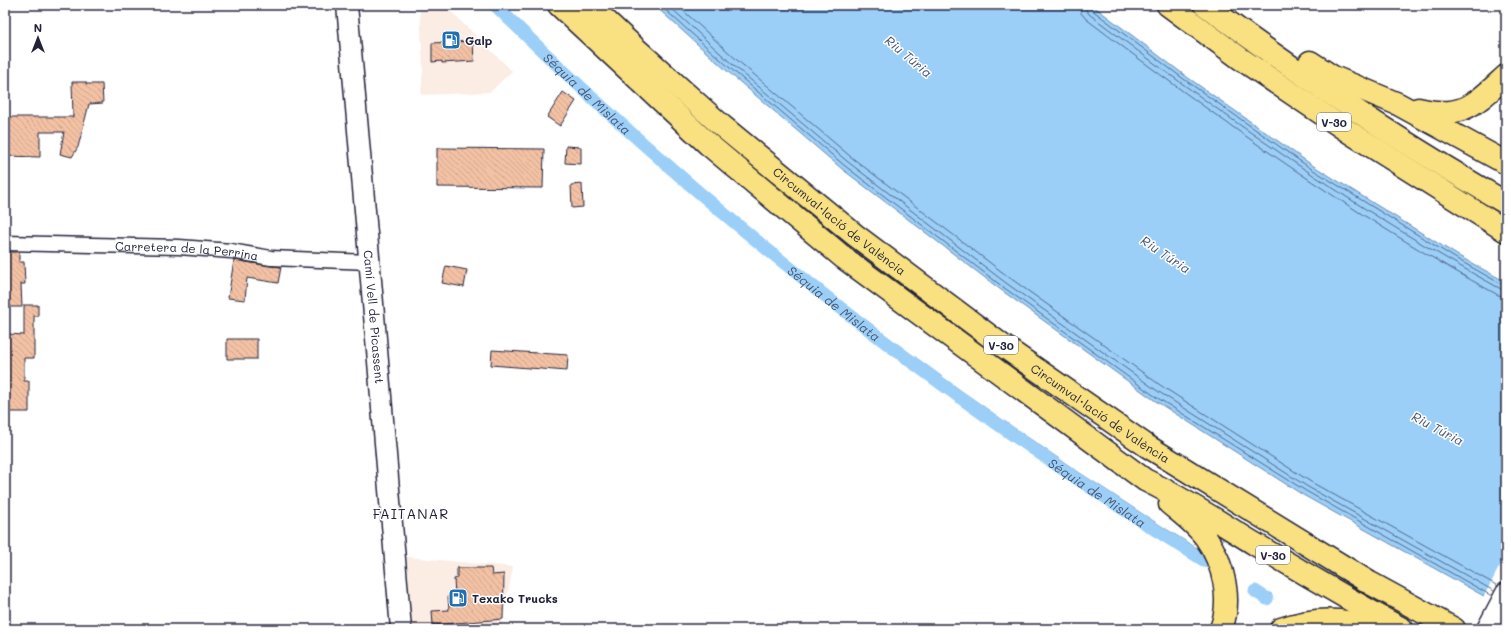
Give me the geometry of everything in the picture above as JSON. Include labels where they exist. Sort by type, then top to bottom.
[{"type":"highway","name":"Circumval·lació de València","points":[[559,5],[708,144],[844,258],[1145,480],[1169,491],[1307,575],[1402,629]]},
{"type":"highway","name":"Circumval·lació de València","points":[[589,5],[639,53],[746,146],[854,235],[1003,346],[1154,451],[1370,583],[1454,629]]},
{"type":"highway","name":"V-30","points":[[1168,5],[1241,59],[1349,132],[1506,231]]},
{"type":"highway","name":"V-30","points":[[1205,5],[1254,42],[1363,116],[1506,203]]},
{"type":"highway","points":[[1223,5],[1262,33],[1333,77],[1398,104],[1506,163]]},
{"type":"highway","points":[[1398,104],[1434,113],[1450,113],[1466,108],[1485,96],[1506,76]]},
{"type":"highway","points":[[1145,480],[1165,500],[1189,520],[1206,538],[1215,555],[1225,584],[1227,604],[1221,629]]},
{"type":"highway","points":[[1281,629],[1298,623],[1320,620],[1340,621],[1371,629]]},
{"type":"street","name":"Camí Vell de Picassent","points":[[347,5],[385,426],[401,629]]},
{"type":"street","name":"Carretera de la Perrina","points":[[5,243],[179,247],[231,251],[271,258],[369,262]]},
{"type":"street","points":[[1487,629],[1506,593]]},
{"type":"shaded area","name":"Galp","points":[[437,5],[444,5],[512,71],[490,92],[421,95],[423,70],[420,9],[432,9]]},
{"type":"shaded area","name":"Texako Trucks","points":[[407,557],[513,567],[501,629],[412,629]]},
{"type":"water","name":"Riu Túria","points":[[654,5],[1092,5],[1187,77],[1312,165],[1457,255],[1506,282],[1506,607],[1303,495],[1154,400],[1001,290],[842,169],[727,71]]},
{"type":"pier","points":[[1506,554],[1506,609],[1483,598]]},
{"type":"building","points":[[473,41],[474,61],[442,63],[442,61],[432,62],[432,43]]},
{"type":"building","points":[[72,82],[102,84],[103,103],[89,104],[78,147],[72,157],[60,154],[64,132],[40,132],[40,157],[5,156],[5,117],[73,117]]},
{"type":"building","points":[[563,92],[576,101],[560,126],[547,117]]},
{"type":"building","points":[[566,146],[581,147],[581,164],[565,163]]},
{"type":"building","points":[[437,148],[544,149],[543,188],[437,187]]},
{"type":"building","points":[[582,184],[583,207],[572,208],[571,185]]},
{"type":"building","points":[[5,252],[19,252],[19,262],[24,262],[25,284],[21,284],[22,307],[5,307]]},
{"type":"building","points":[[234,260],[281,267],[278,283],[247,278],[245,300],[228,298]]},
{"type":"building","points":[[446,266],[467,270],[464,287],[442,283]]},
{"type":"building","points":[[24,305],[38,305],[38,316],[34,316],[34,358],[24,358],[24,381],[29,381],[29,412],[6,412],[5,381],[6,359],[8,359],[8,334],[24,335]]},
{"type":"building","points":[[227,339],[257,339],[257,359],[227,359]]},
{"type":"building","points":[[492,350],[568,355],[567,371],[491,365]]},
{"type":"building","points":[[457,568],[491,568],[492,575],[504,574],[503,619],[433,625],[432,611],[449,610],[448,596],[455,596],[454,579],[457,578]]},
{"type":"waterway","name":"Séquia de Mislata","points":[[495,5],[576,83],[660,159],[746,232],[834,303],[924,371],[1016,437],[1205,561]]},
{"type":"waterway","points":[[500,5],[580,82],[663,157],[836,299],[925,367],[1017,432],[1109,494],[1203,554]]},
{"type":"waterway","points":[[1257,588],[1270,595]]},
{"type":"waterway","name":"Séquia de Mislata","points":[[1255,591],[1267,599]]},
{"type":"place","name":"Galp","points":[[451,40]]},
{"type":"place","name":"Texako Trucks","points":[[458,598]]},
{"type":"district","name":"FAITANAR","points":[[411,513]]}]
